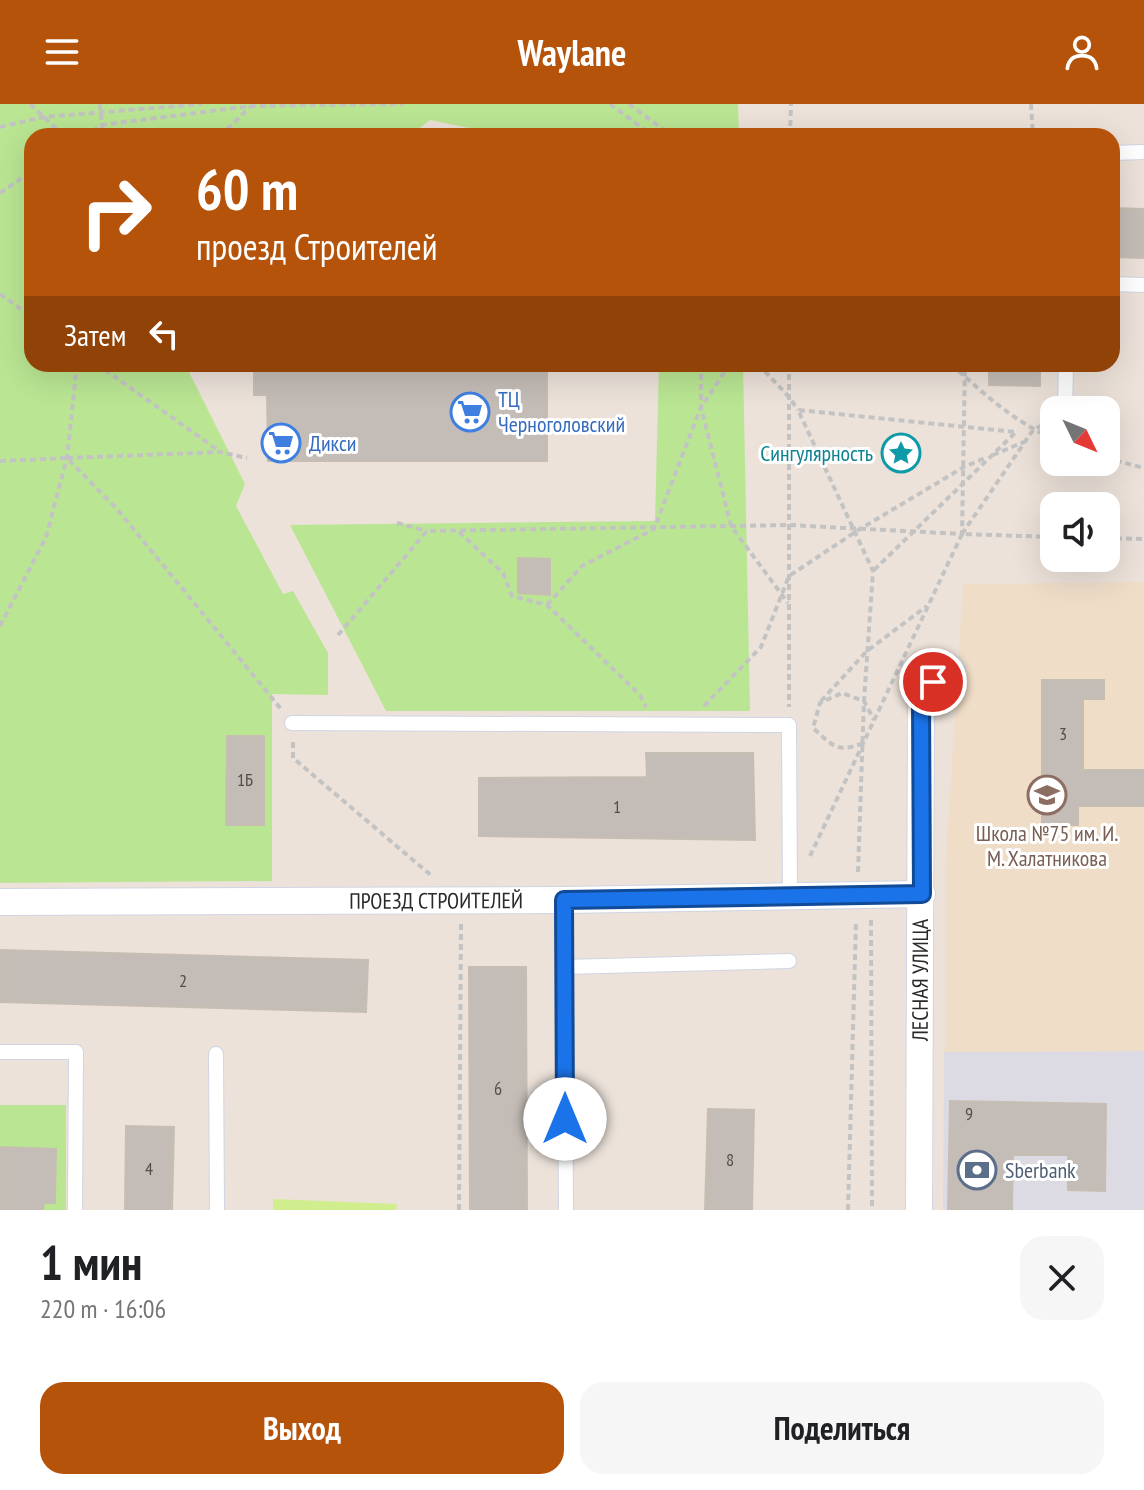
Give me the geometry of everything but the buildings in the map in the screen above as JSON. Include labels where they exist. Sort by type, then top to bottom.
[{"type":"street","name":"ЛЕСНАЯ УЛИЦА","points":[[919,1210],[921,701],[933,682],[951,669]]},
{"type":"street","name":"ПРОЕЗД СТРОИТЕЛЕЙ","points":[[0,902],[564,900],[922,894]]},
{"type":"lane","points":[[1120,153],[1144,152]]},
{"type":"lane","points":[[1120,284],[1144,285]]},
{"type":"lane","points":[[1065,396],[1066,372]]},
{"type":"lane","points":[[292,723],[789,725],[790,898]]},
{"type":"lane","points":[[564,900],[566,1210]]},
{"type":"lane","points":[[564,967],[789,961]]},
{"type":"lane","points":[[0,1052],[76,1052],[75,1210]]},
{"type":"lane","points":[[216,1054],[217,1210]]},
{"type":"path","points":[[30,104],[55,128]]},
{"type":"path","points":[[100,104],[102,128]]},
{"type":"path","points":[[0,127],[43,117],[202,104]]},
{"type":"path","points":[[97,128],[251,105],[404,104]]},
{"type":"path","points":[[610,104],[642,128]]},
{"type":"path","points":[[629,104],[661,128]]},
{"type":"path","points":[[790,128],[791,104]]},
{"type":"path","points":[[1031,104],[1032,128]]},
{"type":"path","points":[[228,128],[251,105]]},
{"type":"path","points":[[0,193],[24,176]]},
{"type":"path","points":[[0,294],[24,311]]},
{"type":"path","points":[[0,626],[46,537],[67,458],[76,372]]},
{"type":"path","points":[[108,372],[220,452]]},
{"type":"path","points":[[701,372],[701,407],[731,526],[789,603]]},
{"type":"path","points":[[547,605],[582,566],[654,529],[701,407],[725,372]]},
{"type":"path","points":[[766,372],[798,410],[873,571],[1016,432],[798,410]]},
{"type":"path","points":[[789,372],[789,725],[813,728],[835,747],[850,748],[864,742]]},
{"type":"path","points":[[960,372],[1002,410],[1040,433]]},
{"type":"path","points":[[962,534],[966,372]]},
{"type":"path","points":[[962,534],[1024,442],[1040,426]]},
{"type":"path","points":[[860,529],[964,467],[1024,442]]},
{"type":"path","points":[[0,461],[220,452],[247,458]]},
{"type":"path","points":[[67,458],[117,509],[292,723],[293,758],[461,900],[459,1210]]},
{"type":"path","points":[[1120,462],[1144,468]]},
{"type":"path","points":[[397,523],[427,531],[789,525],[962,534]]},
{"type":"path","points":[[458,530],[503,573],[512,596],[547,605],[640,695],[654,724]]},
{"type":"path","points":[[687,724],[761,647],[789,576],[854,530]]},
{"type":"path","points":[[338,635],[427,531]]},
{"type":"path","points":[[1120,538],[1144,539]]},
{"type":"path","points":[[813,728],[820,703],[867,651],[929,604]]},
{"type":"path","points":[[820,703],[842,693],[864,701],[874,720]]},
{"type":"path","points":[[871,894],[872,1210]]},
{"type":"shaded area","name":"Школа №75 им. И. М. Халатникова","points":[[1144,582],[1144,1051],[945,1052],[945,876],[963,584]]},
{"type":"shaded area","points":[[1144,1051],[1144,1210],[943,1210],[944,1052]]},
{"type":"green space","points":[[0,104],[738,104],[739,128],[469,128],[430,120],[420,128],[24,128],[24,372],[189,372],[245,484],[236,506],[283,594],[293,591],[328,653],[328,695],[272,694],[272,881],[0,883]]},
{"type":"green space","points":[[659,372],[743,372],[750,711],[386,711],[290,525],[655,521]]},
{"type":"green space","points":[[0,1105],[66,1105],[66,1210],[0,1210]]},
{"type":"green space","points":[[273,1199],[397,1204],[396,1210],[273,1210]]},
{"type":"place","name":"ТЦ Черноголовский","points":[[470,412]]},
{"type":"place","name":"Дикси","points":[[281,443]]},
{"type":"place","name":"Сингулярность","points":[[901,453]]},
{"type":"place","name":"Школа №75 им. И. М. Халатникова","points":[[1047,795]]},
{"type":"place","name":"Sberbank","points":[[977,1170]]},
{"type":"route","points":[[565,1119],[564,900],[922,894],[921,701],[933,682]]}]
